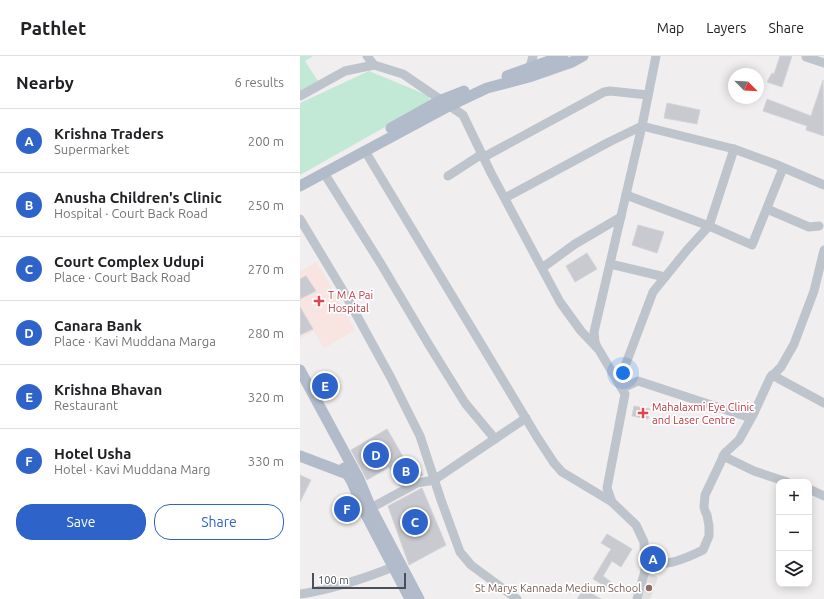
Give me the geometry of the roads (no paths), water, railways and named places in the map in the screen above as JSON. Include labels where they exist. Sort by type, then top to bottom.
[{"type":"main road","points":[[300,181],[445,103],[530,67],[563,56]]},
{"type":"main road","points":[[300,186],[365,151],[445,103],[487,88],[529,77],[572,62],[583,56]]},
{"type":"main road","points":[[300,370],[359,479],[371,508],[419,599]]},
{"type":"main road","points":[[300,387],[348,474],[364,511],[410,599]]},
{"type":"main road","points":[[300,456],[359,479]]},
{"type":"street","points":[[367,56],[374,65]]},
{"type":"street","points":[[530,67],[533,56]]},
{"type":"street","points":[[612,502],[607,488],[625,394],[595,342],[594,332],[642,126],[656,56]]},
{"type":"street","points":[[806,57],[824,63]]},
{"type":"street","points":[[300,96],[345,71],[374,65],[403,74],[463,115],[560,302],[581,331],[599,350]]},
{"type":"street","points":[[448,176],[483,155],[604,92],[610,91],[648,95]]},
{"type":"street","points":[[505,198],[642,126],[734,149],[824,185]]},
{"type":"street","points":[[621,385],[653,292],[709,226],[734,149]]},
{"type":"street","points":[[365,151],[554,463],[562,472],[612,502],[636,525],[644,542],[645,571],[637,599]]},
{"type":"street","points":[[626,195],[709,226],[752,245],[783,168]]},
{"type":"street","points":[[324,173],[465,403],[495,439]]},
{"type":"street","points":[[767,209],[809,227],[819,226]]},
{"type":"street","points":[[542,268],[575,244],[621,217]]},
{"type":"street","points":[[300,219],[345,294],[391,378],[420,436],[460,552],[471,565],[517,599]]},
{"type":"street","points":[[645,571],[653,565],[673,562],[703,550],[708,536],[709,526],[707,514],[704,511],[705,495],[723,456],[739,440],[770,378],[781,367],[794,344],[821,276],[824,250]]},
{"type":"street","points":[[610,264],[665,277]]},
{"type":"street","points":[[772,375],[824,403]]},
{"type":"street","points":[[621,385],[638,381],[751,418]]},
{"type":"street","points":[[371,508],[418,483],[434,480],[526,418]]},
{"type":"street","points":[[723,456],[754,471],[778,479]]},
{"type":"street","points":[[812,490],[824,496]]},
{"type":"street","points":[[301,594],[367,578],[393,567]]},
{"type":"place","name":"T M A Pai Hospital","points":[[319,301]]},
{"type":"place","name":"Krishna Bhavan","points":[[325,386]]},
{"type":"place","name":"Mahalaxmi Eye Clinic and Laser Centre","points":[[643,413]]},
{"type":"place","name":"Canara Bank","points":[[376,455]]},
{"type":"place","name":"Anusha Children's Clinic","points":[[406,471]]},
{"type":"place","name":"Hotel Usha","points":[[347,509]]},
{"type":"place","name":"Court Complex Udupi","points":[[415,522]]},
{"type":"place","name":"Krishna Traders","points":[[653,559]]},
{"type":"place","name":"St Marys Kannada Medium School","points":[[649,588]]}]
